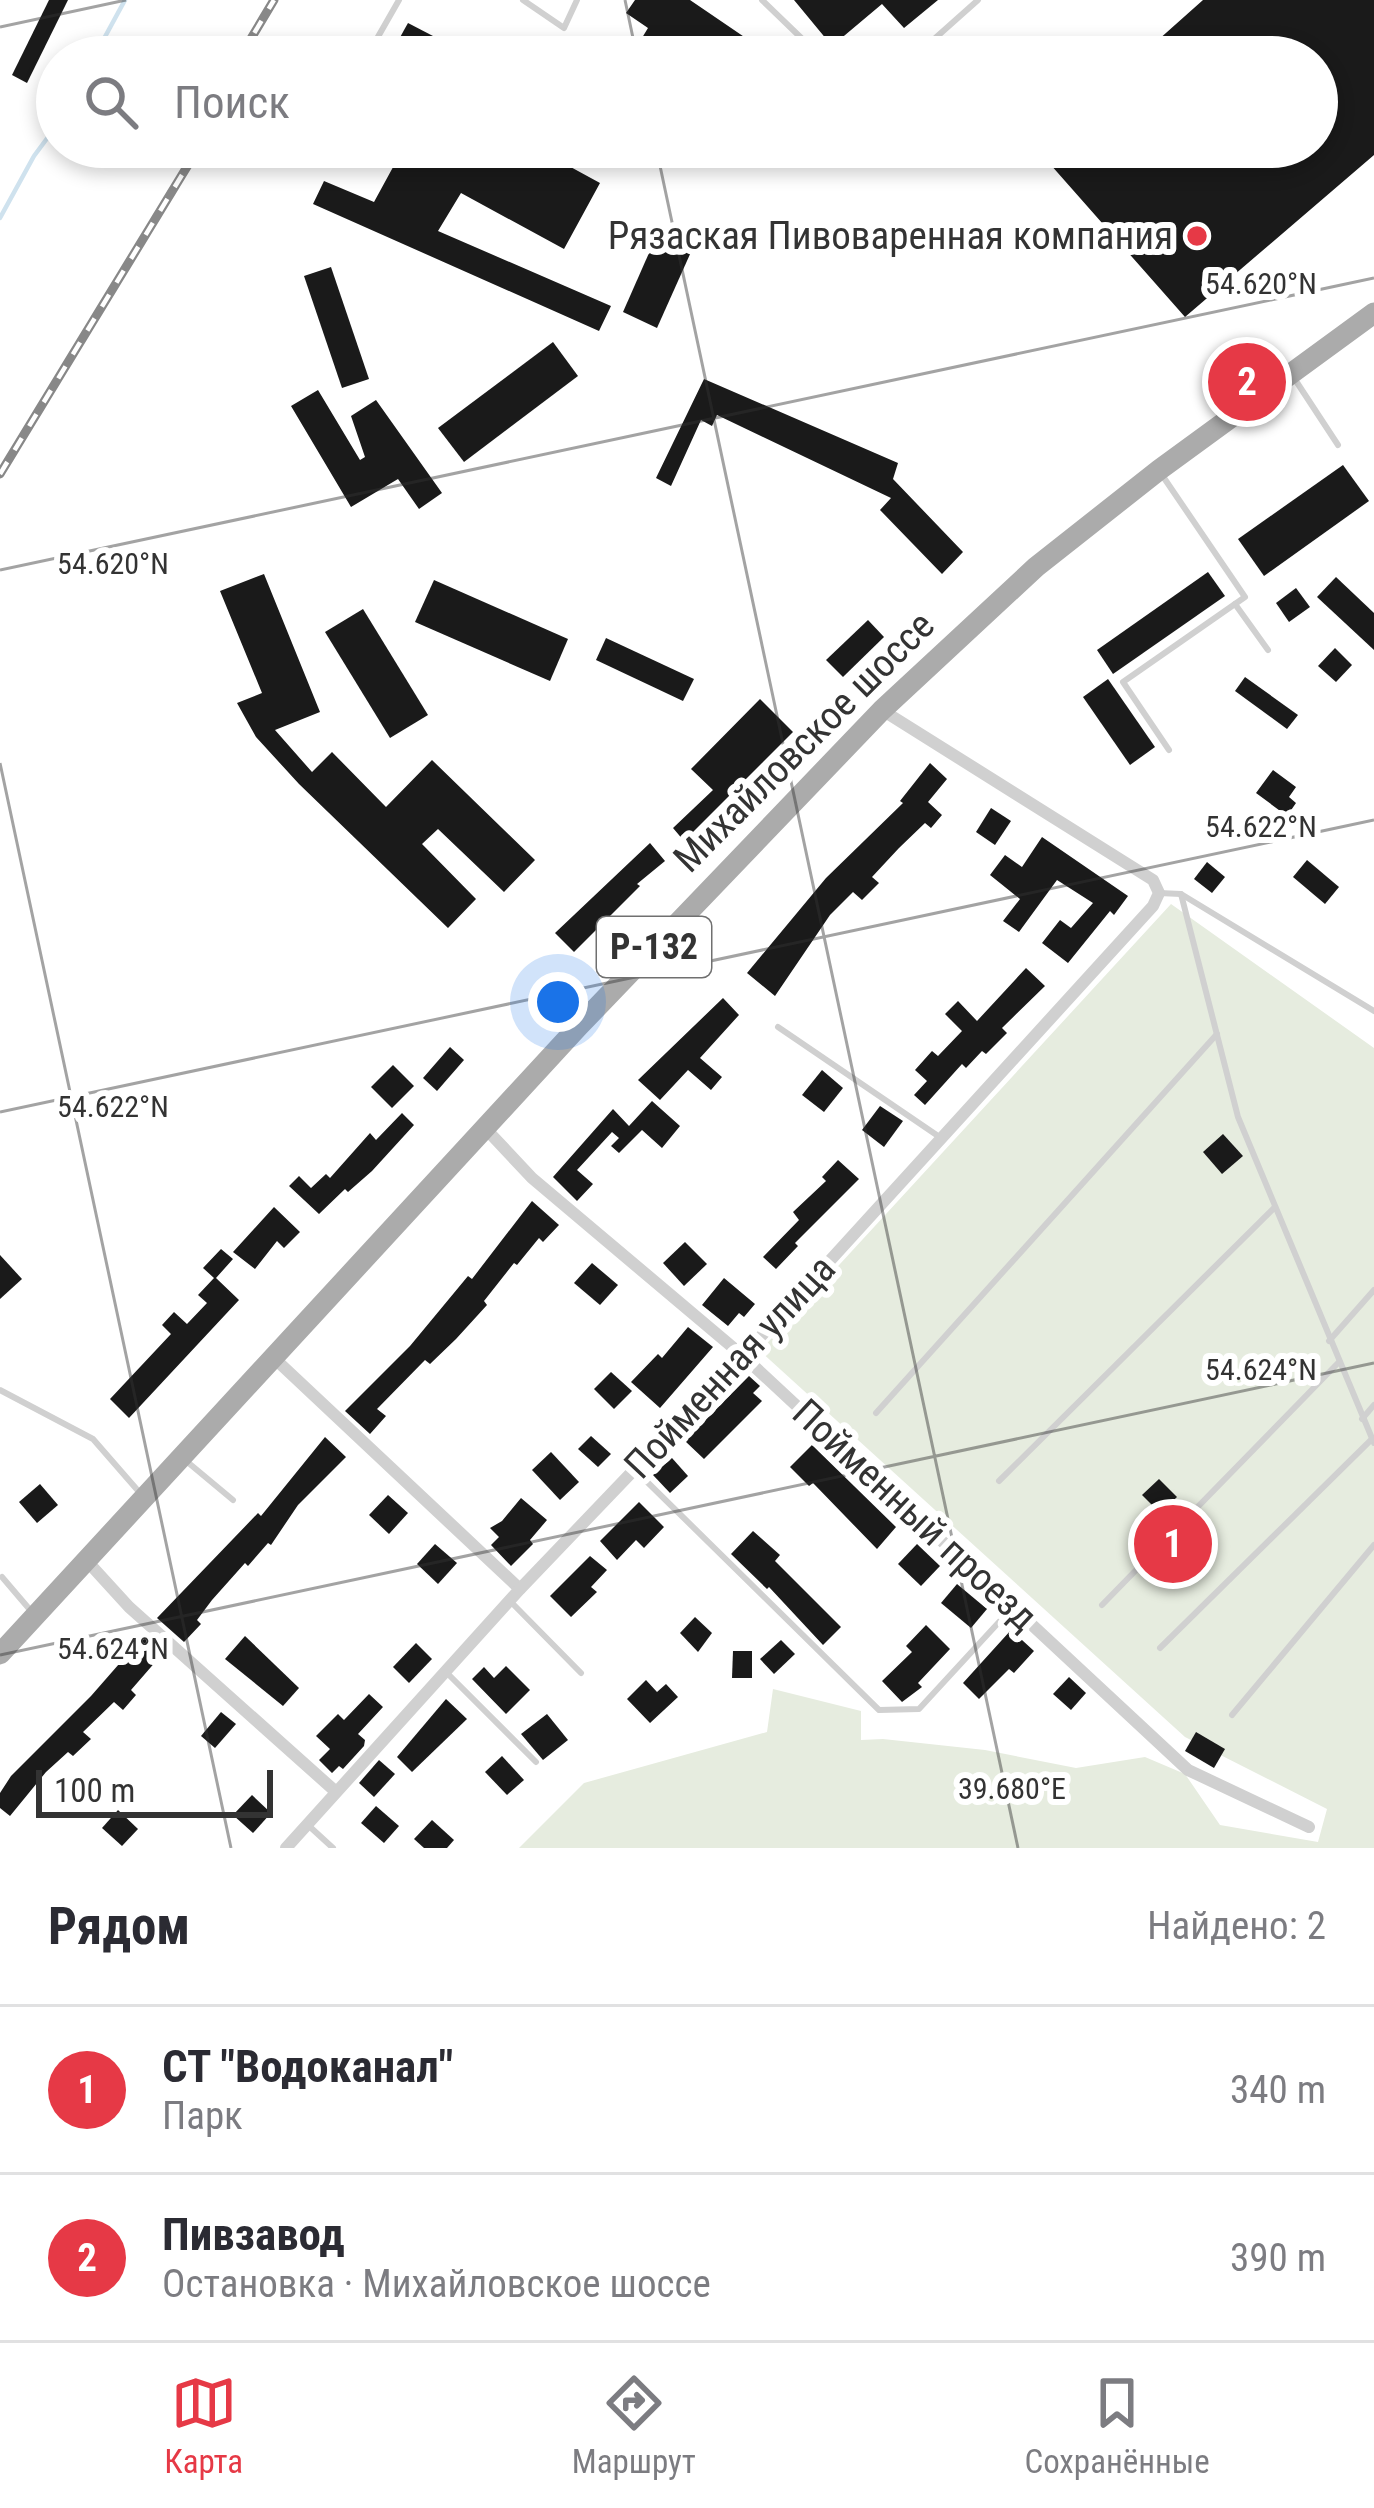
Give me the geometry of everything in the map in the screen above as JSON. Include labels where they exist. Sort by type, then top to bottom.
[{"type":"main road","name":"Михайловское шоссе","points":[[0,1654],[485,1128],[882,710],[1036,567],[1159,470],[1374,314]]},
{"type":"street","points":[[882,710],[1156,886]]},
{"type":"street","name":"Пойменная улица","points":[[286,1848],[509,1600],[743,1356],[1153,906],[1156,886]]},
{"type":"street","name":"Пойменный проезд","points":[[485,1128],[532,1178],[743,1356],[1188,1770],[1309,1826]]},
{"type":"street","points":[[274,1358],[520,1589]]},
{"type":"street","points":[[87,1562],[129,1607],[335,1791]]},
{"type":"lane","points":[[379,36],[399,0]]},
{"type":"lane","points":[[524,0],[564,28],[577,0]]},
{"type":"lane","points":[[762,0],[799,36]]},
{"type":"lane","points":[[938,36],[978,0]]},
{"type":"lane","points":[[1290,373],[1338,445]]},
{"type":"lane","points":[[1159,470],[1245,597],[1123,682],[1169,750]]},
{"type":"lane","points":[[1235,604],[1268,650]]},
{"type":"lane","points":[[1156,886],[1181,894],[1374,1011]]},
{"type":"lane","points":[[1160,1648],[1373,1441],[1238,1117],[1181,894]]},
{"type":"lane","points":[[778,1027],[941,1138]]},
{"type":"lane","points":[[876,1413],[1217,1034]]},
{"type":"lane","points":[[999,1481],[1275,1208]]},
{"type":"lane","points":[[1329,1341],[1374,1290]]},
{"type":"lane","points":[[1102,1605],[1338,1363]]},
{"type":"lane","points":[[0,1390],[93,1439],[144,1498]]},
{"type":"lane","points":[[1362,1419],[1374,1405]]},
{"type":"lane","points":[[181,1457],[233,1500]]},
{"type":"lane","points":[[634,1469],[879,1710],[919,1709],[1013,1606]]},
{"type":"lane","points":[[1232,1715],[1374,1545]]},
{"type":"lane","points":[[2,1577],[35,1616]]},
{"type":"lane","points":[[509,1600],[581,1673]]},
{"type":"lane","points":[[445,1671],[536,1762]]},
{"type":"lane","points":[[307,1823],[333,1848]]},
{"type":"shaded area","points":[[1171,904],[1374,1048],[1374,1848],[519,1848],[584,1783],[767,1732],[773,1689],[861,1711],[861,1740],[985,1750],[1076,1768],[1145,1757],[1185,1774],[1220,1825],[1318,1842],[1327,1809],[1185,1737],[760,1351]]},
{"type":"building","points":[[49,0],[68,0],[50,36],[36,36],[36,65],[27,83],[12,75]]},
{"type":"building","points":[[635,0],[690,0],[743,36],[643,36],[648,28],[626,13]]},
{"type":"building","points":[[794,0],[938,0],[904,28],[882,4],[844,36],[824,36]]},
{"type":"building","name":"Рязаская Пивоваренная компания","points":[[1203,0],[1374,0],[1374,155],[1185,317],[1054,168],[1338,168],[1338,36],[1163,36]]},
{"type":"building","points":[[408,23],[433,36],[401,36]]},
{"type":"building","points":[[393,168],[572,168],[600,183],[564,249],[461,193],[438,231],[611,306],[599,331],[313,204],[324,181],[374,202]]},
{"type":"building","points":[[660,228],[695,243],[657,328],[623,312]]},
{"type":"building","points":[[331,267],[369,379],[342,388],[304,276]]},
{"type":"building","points":[[553,342],[578,376],[464,462],[438,428]]},
{"type":"building","points":[[704,379],[898,463],[893,479],[963,552],[942,574],[880,510],[891,498],[717,415],[712,426],[701,420],[671,486],[656,478]]},
{"type":"building","points":[[318,390],[360,460],[365,457],[351,416],[376,400],[442,493],[419,509],[398,479],[351,507],[291,406]]},
{"type":"building","points":[[1343,465],[1369,501],[1264,576],[1238,539]]},
{"type":"building","points":[[1208,572],[1225,596],[1113,674],[1097,650]]},
{"type":"building","points":[[264,574],[320,712],[275,730],[312,772],[332,752],[386,807],[432,760],[535,860],[504,892],[438,829],[422,844],[476,899],[448,928],[299,784],[256,737],[237,703],[262,693],[220,591]]},
{"type":"building","points":[[1336,577],[1374,613],[1374,650],[1317,597]]},
{"type":"building","points":[[434,580],[568,639],[550,681],[415,622]]},
{"type":"building","points":[[1296,588],[1310,607],[1289,622],[1276,603]]},
{"type":"building","points":[[363,609],[428,715],[390,738],[325,632]]},
{"type":"building","points":[[868,620],[884,637],[843,677],[826,660]]},
{"type":"building","points":[[606,638],[694,679],[683,701],[596,660]]},
{"type":"building","points":[[1335,648],[1352,665],[1336,682],[1318,666]]},
{"type":"building","points":[[1245,677],[1298,715],[1287,729],[1235,691]]},
{"type":"building","points":[[1108,679],[1155,747],[1130,765],[1083,697]]},
{"type":"building","points":[[760,699],[793,732],[684,841],[673,828],[713,790],[691,769]]},
{"type":"building","points":[[930,763],[947,779],[928,802],[942,815],[931,828],[925,823],[899,848],[872,877],[879,883],[862,900],[853,892],[830,915],[775,996],[747,973],[826,878],[903,803],[900,801]]},
{"type":"building","points":[[1273,770],[1296,787],[1289,797],[1296,803],[1287,816],[1256,793]]},
{"type":"building","points":[[991,808],[1011,821],[995,845],[976,832]]},
{"type":"building","points":[[1042,837],[1128,896],[1068,963],[1042,943],[1060,920],[1071,928],[1093,903],[1057,880],[1019,932],[1003,921],[1020,899],[990,875],[1005,855],[1022,867]]},
{"type":"building","points":[[650,843],[665,861],[574,952],[555,933]]},
{"type":"building","points":[[1307,860],[1339,887],[1325,904],[1293,877]]},
{"type":"building","points":[[1207,862],[1225,877],[1212,893],[1194,879]]},
{"type":"building","points":[[1026,968],[1045,986],[1002,1028],[1007,1033],[986,1054],[982,1051],[966,1068],[962,1064],[925,1105],[914,1095],[927,1081],[915,1070],[932,1051],[938,1056],[962,1031],[945,1014],[958,1001],[977,1021]]},
{"type":"building","points":[[723,998],[739,1015],[700,1058],[722,1077],[711,1090],[688,1070],[660,1100],[638,1080]]},
{"type":"building","points":[[450,1047],[464,1060],[437,1091],[423,1078]]},
{"type":"building","points":[[393,1065],[414,1086],[392,1108],[371,1087]]},
{"type":"building","points":[[822,1070],[843,1088],[824,1112],[802,1095]]},
{"type":"building","points":[[652,1101],[680,1126],[662,1148],[642,1130],[619,1153],[611,1146],[619,1138],[612,1132],[577,1170],[593,1184],[577,1201],[553,1177],[613,1109],[629,1126]]},
{"type":"building","points":[[880,1106],[903,1121],[884,1147],[862,1130]]},
{"type":"building","points":[[402,1113],[414,1125],[372,1171],[319,1214],[289,1186],[299,1176],[311,1188],[326,1174],[330,1178],[370,1133],[376,1140]]},
{"type":"building","points":[[1223,1134],[1243,1156],[1222,1174],[1203,1152]]},
{"type":"building","points":[[838,1160],[859,1179],[795,1243],[798,1246],[776,1269],[763,1257],[799,1220],[793,1212],[826,1181],[822,1177]]},
{"type":"building","points":[[532,1201],[559,1225],[514,1263],[484,1301],[487,1305],[456,1339],[430,1364],[425,1360],[377,1409],[386,1416],[370,1434],[345,1411],[410,1346],[468,1276],[472,1279]]},
{"type":"building","points":[[274,1207],[300,1232],[284,1248],[277,1241],[255,1269],[233,1252]]},
{"type":"building","points":[[685,1242],[707,1264],[684,1286],[663,1263]]},
{"type":"building","points":[[221,1249],[233,1259],[216,1278],[239,1300],[129,1418],[110,1399],[171,1334],[162,1325],[174,1312],[187,1324],[207,1303],[198,1295],[214,1278],[203,1268]]},
{"type":"building","points":[[0,1255],[22,1279],[0,1299]]},
{"type":"building","points":[[592,1263],[618,1285],[600,1305],[574,1283]]},
{"type":"building","points":[[724,1278],[755,1304],[728,1326],[702,1305]]},
{"type":"building","points":[[688,1327],[713,1347],[660,1408],[631,1382],[658,1354],[662,1358]]},
{"type":"building","points":[[611,1372],[632,1391],[614,1409],[594,1389]]},
{"type":"building","points":[[749,1376],[760,1386],[753,1393],[762,1401],[704,1459],[685,1441]]},
{"type":"building","points":[[591,1436],[611,1454],[598,1467],[578,1449]]},
{"type":"building","points":[[325,1437],[346,1457],[298,1505],[271,1545],[248,1566],[245,1563],[212,1600],[197,1620],[201,1624],[184,1642],[157,1618],[258,1513],[261,1516]]},
{"type":"building","points":[[812,1445],[896,1527],[877,1549],[813,1483],[809,1486],[790,1467]]},
{"type":"building","points":[[551,1452],[579,1482],[560,1500],[532,1470]]},
{"type":"building","points":[[672,1458],[688,1476],[670,1493],[653,1475]]},
{"type":"building","points":[[1159,1479],[1177,1497],[1160,1513],[1142,1495]]},
{"type":"building","points":[[40,1484],[58,1505],[37,1523],[19,1502]]},
{"type":"building","points":[[388,1495],[408,1513],[389,1534],[369,1515]]},
{"type":"building","points":[[521,1498],[547,1520],[530,1540],[533,1544],[511,1566],[491,1545],[499,1537],[490,1528]]},
{"type":"building","points":[[639,1502],[664,1527],[644,1548],[636,1540],[617,1560],[600,1541]]},
{"type":"building","points":[[753,1531],[780,1555],[775,1561],[841,1627],[823,1645],[731,1554]]},
{"type":"building","points":[[435,1544],[457,1563],[438,1584],[417,1564]]},
{"type":"building","points":[[917,1544],[940,1566],[921,1586],[898,1564]]},
{"type":"building","points":[[590,1556],[607,1570],[591,1587],[597,1592],[571,1617],[550,1596]]},
{"type":"building","points":[[957,1584],[987,1609],[971,1628],[941,1603]]},
{"type":"building","points":[[695,1617],[712,1633],[698,1652],[680,1633]]},
{"type":"building","points":[[926,1625],[950,1649],[918,1683],[922,1687],[902,1702],[882,1681],[912,1652],[906,1646]]},
{"type":"building","points":[[1011,1630],[1034,1651],[979,1699],[963,1683]]},
{"type":"building","points":[[143,1634],[164,1652],[131,1690],[136,1695],[123,1710],[114,1702],[83,1732],[91,1739],[46,1772],[10,1816],[0,1808],[0,1793],[11,1776],[91,1696],[119,1664],[115,1661],[135,1636],[139,1639]]},
{"type":"building","points":[[245,1636],[299,1688],[283,1706],[225,1659]]},
{"type":"building","points":[[781,1640],[795,1654],[774,1674],[760,1659]]},
{"type":"building","points":[[416,1643],[432,1659],[409,1683],[393,1667]]},
{"type":"building","points":[[733,1651],[752,1651],[752,1678],[732,1678]]},
{"type":"building","points":[[506,1666],[530,1690],[506,1714],[472,1679],[484,1667],[494,1678]]},
{"type":"building","points":[[1069,1677],[1086,1693],[1071,1710],[1053,1694]]},
{"type":"building","points":[[646,1680],[657,1692],[666,1684],[678,1697],[650,1723],[627,1699]]},
{"type":"building","points":[[369,1694],[383,1707],[358,1734],[364,1746],[343,1769],[339,1766],[332,1773],[319,1760],[330,1749],[316,1736],[338,1714],[344,1720]]},
{"type":"building","points":[[446,1699],[467,1719],[412,1772],[397,1757]]},
{"type":"building","points":[[221,1712],[236,1724],[215,1748],[201,1736]]},
{"type":"building","points":[[547,1714],[568,1740],[543,1760],[521,1734]]},
{"type":"building","points":[[1196,1732],[1225,1749],[1214,1768],[1185,1751]]},
{"type":"building","points":[[502,1756],[524,1780],[507,1795],[485,1772]]},
{"type":"building","points":[[379,1760],[395,1774],[374,1797],[359,1783]]},
{"type":"building","points":[[252,1795],[271,1813],[253,1833],[233,1815]]},
{"type":"building","points":[[376,1806],[399,1826],[384,1843],[361,1823]]},
{"type":"building","points":[[118,1810],[138,1829],[122,1846],[102,1828]]},
{"type":"building","points":[[432,1820],[454,1840],[447,1848],[424,1848],[414,1839]]},
{"type":"waterway","points":[[105,36],[125,0]]},
{"type":"waterway","points":[[0,218],[36,153]]},
{"type":"railway","points":[[253,36],[274,0]]},
{"type":"railway","points":[[0,474],[186,168]]},
{"type":"place","name":"Рязаская Пивоваренная компания","points":[[1197,236]]},
{"type":"place","name":"Пивзавод","points":[[1247,382]]},
{"type":"place","name":"СТ \"Водоканал\"","points":[[1173,1544]]}]
